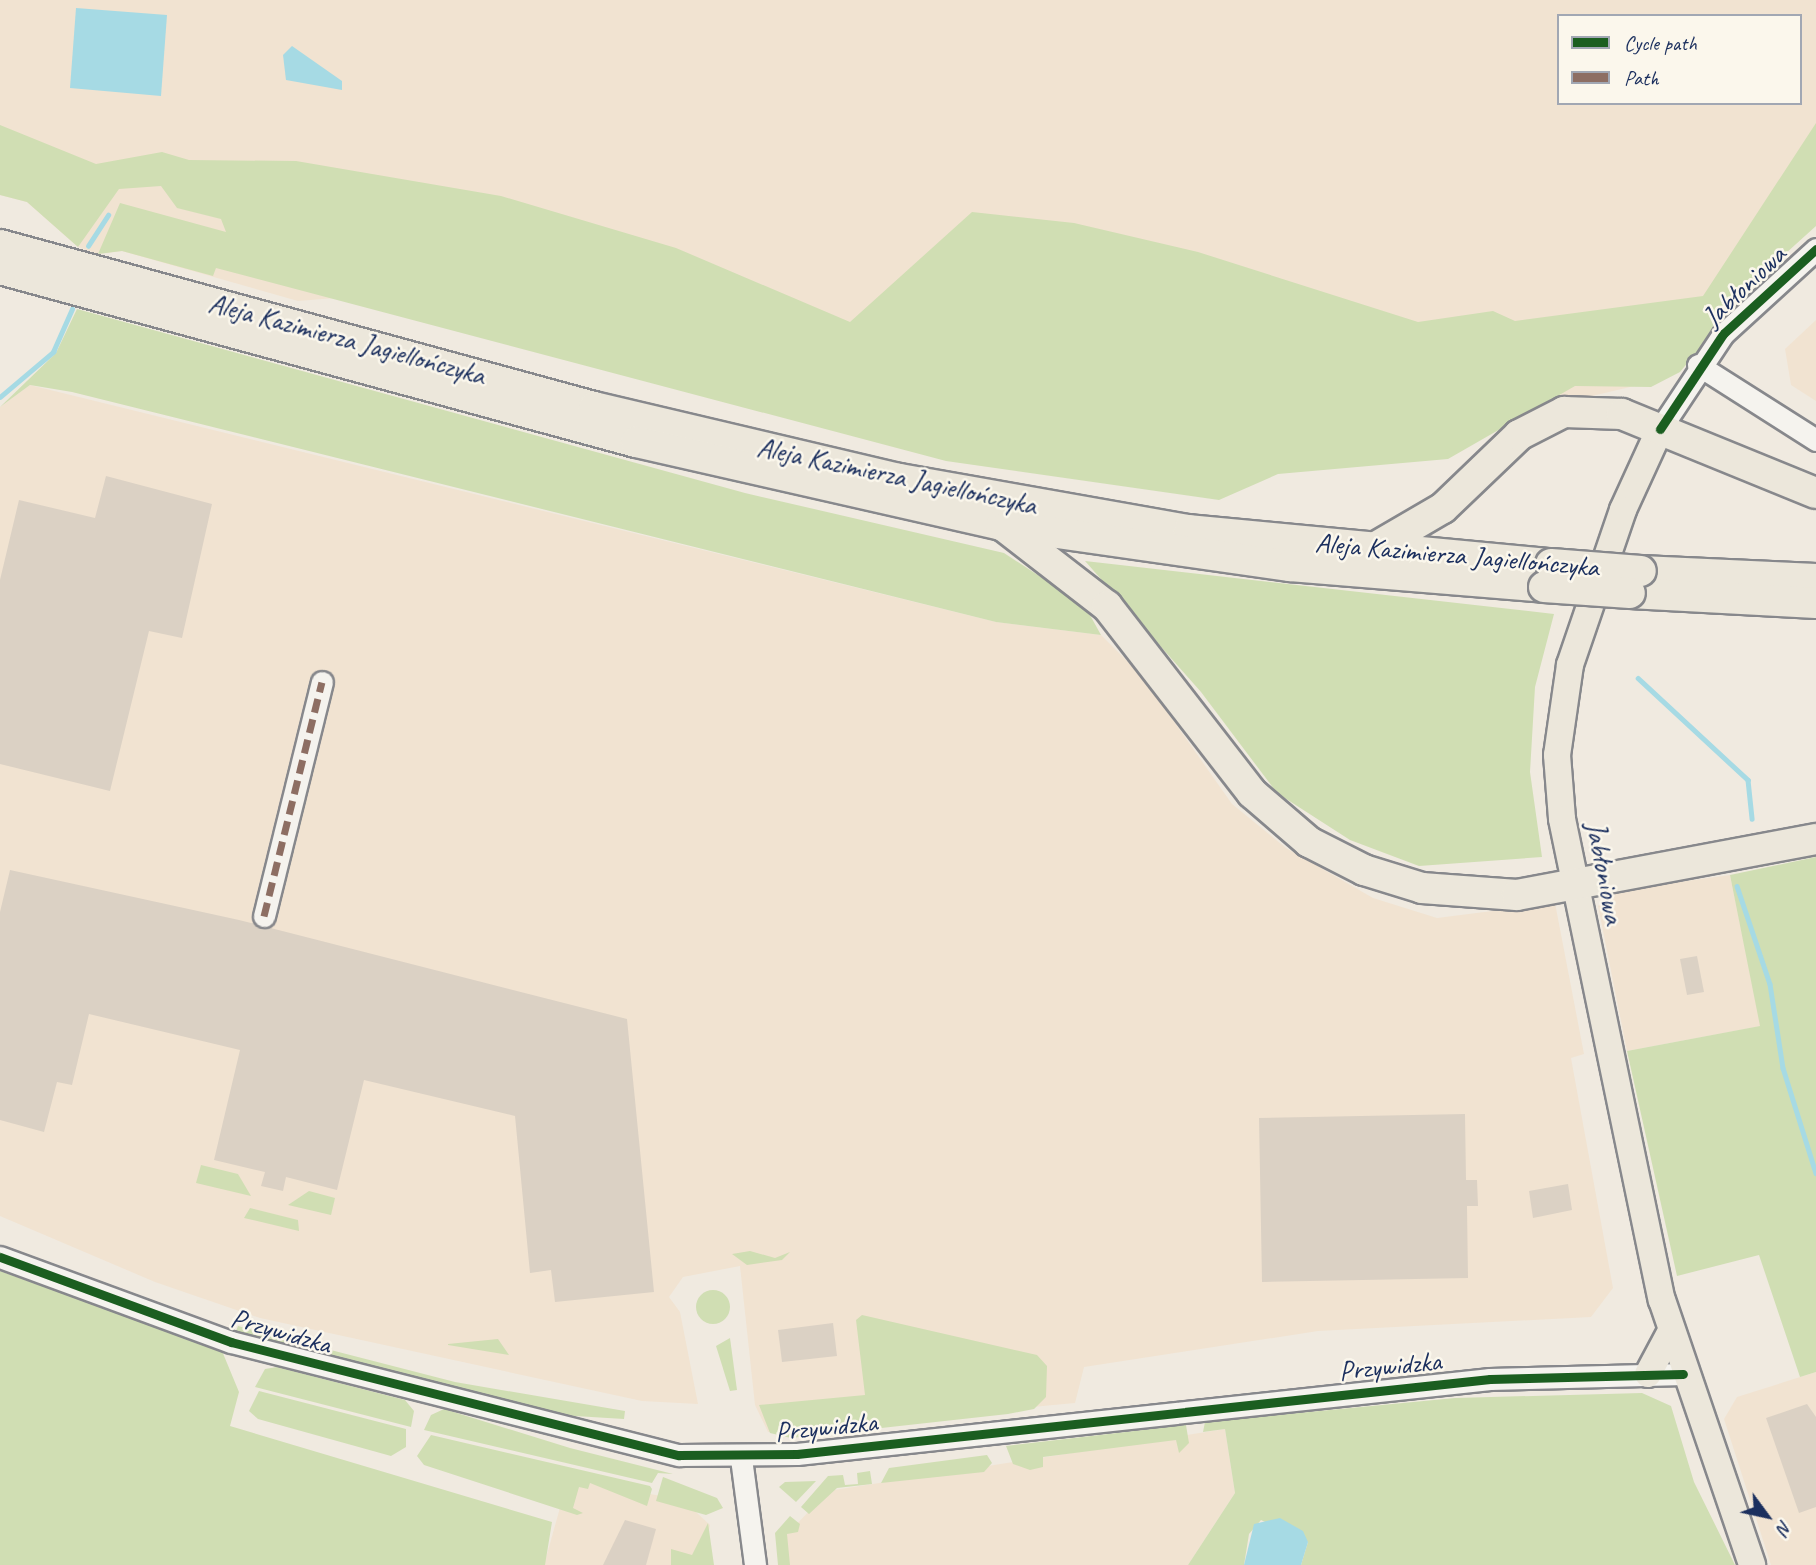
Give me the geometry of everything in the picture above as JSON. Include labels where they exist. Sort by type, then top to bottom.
[{"type":"highway","name":"Aleja Kazimierza Jagiellończyka","points":[[0,245],[594,407],[888,477],[1189,530],[1371,550],[1547,576]]},
{"type":"highway","name":"Aleja Kazimierza Jagiellończyka","points":[[0,269],[636,442],[1001,524],[1290,566],[1635,582],[1816,603]]},
{"type":"highway","points":[[1371,550],[1443,508],[1539,422],[1590,410],[1661,429],[1816,493]]},
{"type":"highway","points":[[1001,524],[1107,606],[1252,793],[1309,842],[1364,870],[1422,888],[1480,896],[1575,885],[1816,839]]},
{"type":"highway","name":"Aleja Kazimierza Jagiellończyka","points":[[1635,582],[1816,579]]},
{"type":"main road","name":"Jabłoniowa","points":[[1661,429],[1583,617],[1563,697],[1557,755],[1575,885],[1671,1331],[1683,1374],[1752,1565]]},
{"type":"main road","points":[[1648,1374],[1671,1331]]},
{"type":"street","name":"Jabłoniowa","points":[[1661,429],[1698,365],[1736,320],[1816,249]]},
{"type":"street","points":[[1698,365],[1816,440]]},
{"type":"street","points":[[264,916],[322,682]]},
{"type":"street","name":"Przywidzka","points":[[0,1257],[258,1350],[664,1453],[741,1458],[1490,1379],[1683,1374]]},
{"type":"street","points":[[741,1458],[755,1565]]},
{"type":"shaded area","points":[[0,0],[1816,0],[1816,130],[1664,379],[1406,440],[335,298],[298,301],[122,251],[98,254],[78,247],[27,202],[0,195]]},
{"type":"shaded area","points":[[1816,320],[1816,401],[1791,385],[1785,349]]},
{"type":"shaded area","points":[[30,385],[996,622],[1101,635],[1142,676],[1232,804],[1286,848],[1373,898],[1437,918],[1555,903],[1584,1054],[1571,1058],[1613,1288],[1591,1317],[1318,1331],[1084,1367],[1075,1403],[768,1432],[755,1405],[740,1266],[683,1277],[669,1297],[680,1312],[698,1404],[642,1401],[260,1318],[155,1282],[0,1216],[0,407]]},
{"type":"shaded area","points":[[1730,875],[1761,1026],[1627,1051],[1598,906],[1614,891]]},
{"type":"shaded area","points":[[1816,1372],[1816,1565],[1771,1565],[1724,1419],[1737,1397]]},
{"type":"shaded area","points":[[1225,1429],[1235,1493],[1188,1565],[780,1565],[778,1544],[828,1491]]},
{"type":"shaded area","points":[[568,1479],[683,1500],[710,1525],[701,1565],[544,1565]]},
{"type":"green space","points":[[1816,123],[1816,226],[1754,282],[1680,372],[1651,387],[1575,386],[1448,459],[1278,474],[1219,500],[946,461],[216,268],[213,276],[122,251],[98,254],[120,203],[226,232],[221,219],[177,208],[161,186],[119,189],[78,247],[27,202],[0,195],[0,125],[96,164],[162,152],[189,160],[296,161],[501,196],[676,248],[850,322],[972,212],[1074,223],[1198,252],[1418,322],[1493,311],[1515,321],[1703,296]]},
{"type":"green space","points":[[77,309],[745,493],[1004,553],[1085,606],[1101,635],[996,622],[72,392],[30,385],[0,407],[56,353]]},
{"type":"green space","points":[[1085,561],[1554,614],[1535,687],[1530,772],[1542,857],[1419,866],[1350,840],[1277,793],[1201,692]]},
{"type":"green space","points":[[1816,857],[1816,1372],[1800,1377],[1759,1255],[1677,1276],[1627,1051],[1760,1026],[1730,875]]},
{"type":"green space","points":[[201,1165],[238,1174],[251,1196],[196,1183]]},
{"type":"green space","points":[[309,1191],[335,1198],[331,1215],[288,1205]]},
{"type":"green space","points":[[250,1208],[298,1220],[299,1231],[244,1218]]},
{"type":"green space","points":[[750,1251],[775,1258],[790,1252],[782,1260],[747,1265],[732,1254]]},
{"type":"green space","points":[[0,1271],[222,1351],[239,1392],[230,1426],[552,1522],[545,1565],[0,1565]]},
{"type":"green space","points":[[713,1290],[725,1295],[730,1307],[725,1319],[713,1324],[701,1319],[696,1307],[701,1295]]},
{"type":"green space","points":[[862,1315],[1037,1355],[1047,1366],[1046,1397],[1034,1409],[1008,1414],[791,1438],[770,1433],[759,1405],[865,1395],[856,1320]]},
{"type":"green space","points":[[238,1326],[455,1382],[625,1411],[624,1419],[559,1415],[236,1331]]},
{"type":"green space","points":[[730,1338],[737,1390],[730,1391],[716,1346]]},
{"type":"green space","points":[[498,1339],[509,1355],[448,1345],[448,1344]]},
{"type":"green space","points":[[277,1367],[405,1400],[414,1411],[411,1427],[255,1387],[265,1369]]},
{"type":"green space","points":[[259,1391],[406,1429],[406,1447],[391,1456],[258,1419],[249,1411]]},
{"type":"green space","points":[[1642,1393],[1671,1406],[1694,1482],[1735,1565],[1301,1565],[1308,1542],[1261,1520],[1249,1534],[1244,1565],[1188,1565],[1235,1493],[1225,1429],[1203,1432],[1205,1422],[1455,1398]]},
{"type":"green space","points":[[444,1409],[570,1448],[673,1474],[658,1473],[652,1483],[424,1430],[431,1415]]},
{"type":"green space","points":[[1186,1425],[1189,1443],[1179,1453],[1176,1440],[1043,1457],[1043,1467],[1030,1470],[1013,1464],[1006,1446]]},
{"type":"green space","points":[[431,1435],[650,1486],[652,1489],[647,1506],[590,1483],[588,1489],[579,1487],[573,1508],[583,1513],[577,1515],[424,1465],[417,1456]]},
{"type":"green space","points":[[987,1455],[992,1463],[984,1472],[881,1483],[889,1468]]},
{"type":"green space","points":[[870,1471],[872,1484],[837,1488],[809,1514],[801,1507],[828,1476],[843,1475],[845,1485],[858,1484],[857,1473]]},
{"type":"green space","points":[[663,1477],[717,1498],[723,1508],[706,1515],[656,1501]]},
{"type":"green space","points":[[816,1481],[796,1502],[779,1487],[785,1482]]},
{"type":"green space","points":[[790,1516],[800,1524],[798,1532],[787,1534],[790,1565],[778,1565],[775,1533]]},
{"type":"green space","points":[[708,1523],[714,1565],[671,1565],[671,1549],[692,1555]]},
{"type":"water","points":[[76,8],[167,15],[161,96],[70,88]]},
{"type":"water","points":[[292,46],[342,81],[342,90],[286,80],[283,55]]},
{"type":"water","points":[[1280,1518],[1303,1531],[1308,1542],[1301,1565],[1244,1565],[1254,1524]]},
{"type":"building","points":[[106,476],[212,504],[182,638],[149,631],[110,791],[0,764],[0,580],[19,500],[95,518]]},
{"type":"building","points":[[10,870],[239,920],[627,1019],[654,1292],[555,1302],[551,1270],[530,1273],[515,1116],[364,1080],[337,1190],[286,1177],[283,1191],[261,1186],[265,1172],[214,1160],[240,1050],[89,1014],[72,1085],[57,1082],[44,1132],[0,1120],[0,912]]},
{"type":"building","points":[[1697,956],[1704,992],[1687,995],[1680,959]]},
{"type":"building","points":[[1465,1114],[1466,1180],[1477,1180],[1478,1206],[1467,1206],[1468,1278],[1262,1282],[1259,1118]]},
{"type":"building","points":[[1568,1184],[1572,1210],[1533,1218],[1529,1191]]},
{"type":"building","points":[[833,1323],[837,1356],[782,1362],[778,1330]]},
{"type":"building","points":[[1807,1404],[1816,1417],[1816,1507],[1799,1513],[1766,1418]]},
{"type":"building","points":[[625,1520],[656,1529],[646,1565],[603,1565]]},
{"type":"waterway","points":[[88,246],[108,215]]},
{"type":"waterway","points":[[0,397],[53,352],[72,309]]},
{"type":"waterway","points":[[1638,678],[1748,780],[1752,819]]},
{"type":"waterway","points":[[1737,886],[1770,984],[1783,1068],[1816,1173]]},
{"type":"marked path","points":[[264,916],[322,682]]},
{"type":"cycle path","points":[[1660,429],[1723,334],[1816,249]]},
{"type":"cycle path","points":[[0,1257],[231,1342],[679,1455],[797,1454],[1490,1379],[1683,1374]]}]
